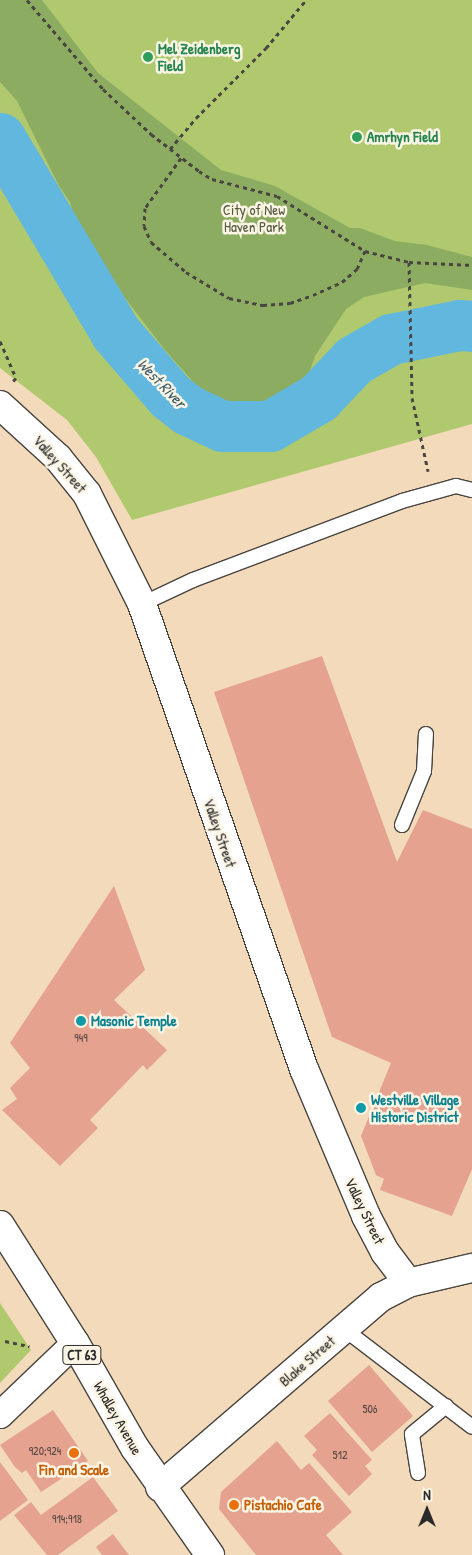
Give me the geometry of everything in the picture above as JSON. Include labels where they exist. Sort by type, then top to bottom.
[{"type":"street","name":"Valley Street","points":[[6,393],[87,494],[142,604],[304,1069],[366,1216],[384,1252],[408,1283]]},
{"type":"street","name":"Whalley Avenue","points":[[0,1225],[75,1342],[160,1487],[210,1555]]},
{"type":"street","name":"Blake Street","points":[[160,1487],[381,1297],[408,1283],[472,1268]]},
{"type":"street","points":[[0,1415],[75,1342]]},
{"type":"lane","points":[[142,604],[202,577],[433,491],[456,486],[472,490]]},
{"type":"lane","points":[[402,825],[424,771],[426,734]]},
{"type":"lane","points":[[344,1329],[472,1427]]},
{"type":"lane","points":[[418,1473],[412,1434],[446,1406]]},
{"type":"path","points":[[27,0],[103,89],[170,149],[212,179],[277,196],[365,251],[409,262],[472,265]]},
{"type":"path","points":[[170,149],[196,118],[266,48],[306,0]]},
{"type":"path","points":[[182,157],[145,208],[144,226],[152,242],[186,272],[229,298],[263,305],[290,303],[314,295],[342,282],[357,269],[365,251]]},
{"type":"path","points":[[409,262],[412,398],[433,491]]},
{"type":"path","points":[[0,341],[16,378],[6,393]]},
{"type":"path","points":[[4,1341],[29,1346]]},
{"type":"green space","name":"City of New Haven Park","points":[[0,0],[472,0],[472,424],[132,520],[96,457],[67,420],[0,368]]},
{"type":"green space","points":[[0,0],[42,0],[98,73],[221,170],[275,186],[350,228],[360,228],[395,241],[427,245],[472,257],[472,290],[425,283],[364,297],[346,309],[315,356],[305,385],[292,399],[263,409],[231,409],[222,404],[196,385],[165,350],[125,298],[75,222],[70,202],[59,186],[17,101],[0,82]]},
{"type":"green space","points":[[0,1303],[31,1350],[0,1383]]},
{"type":"building","points":[[322,656],[397,862],[423,810],[472,829],[472,1169],[452,1216],[380,1190],[384,1179],[376,1175],[361,1136],[391,1063],[332,1037],[214,692]]},
{"type":"building","name":"Masonic Temple","points":[[114,886],[145,970],[114,1000],[167,1050],[147,1070],[143,1065],[90,1120],[98,1128],[60,1166],[2,1110],[17,1099],[10,1088],[30,1068],[10,1043]]},
{"type":"building","points":[[369,1365],[413,1416],[372,1452],[328,1401]]},
{"type":"building","points":[[53,1410],[88,1461],[41,1492],[26,1470],[22,1473],[15,1467],[0,1445]]},
{"type":"building","points":[[330,1413],[372,1460],[365,1466],[372,1474],[349,1496],[312,1455],[317,1450],[304,1436]]},
{"type":"building","points":[[277,1441],[301,1470],[309,1463],[352,1512],[326,1535],[343,1555],[256,1555],[219,1509],[221,1492]]},
{"type":"building","points":[[0,1462],[28,1500],[0,1521]]},
{"type":"building","points":[[93,1477],[118,1511],[58,1555],[47,1555],[14,1515],[31,1502],[41,1515]]},
{"type":"building","points":[[113,1534],[129,1555],[102,1555],[96,1547]]},
{"type":"waterway","name":"West River","points":[[0,138],[115,332],[170,396],[188,410],[223,426],[270,426],[318,398],[354,360],[391,339],[459,325],[472,326]]},
{"type":"place","name":"Mel Zeidenberg Field","points":[[148,57]]},
{"type":"place","name":"Amrhyn Field","points":[[357,137]]},
{"type":"place","name":"Masonic Temple","points":[[81,1021]]},
{"type":"place","name":"Westville Village Historic District","points":[[361,1108]]},
{"type":"place","name":"Fin and Scale","points":[[74,1453]]},
{"type":"place","name":"Pistachio Cafe","points":[[234,1505]]}]
